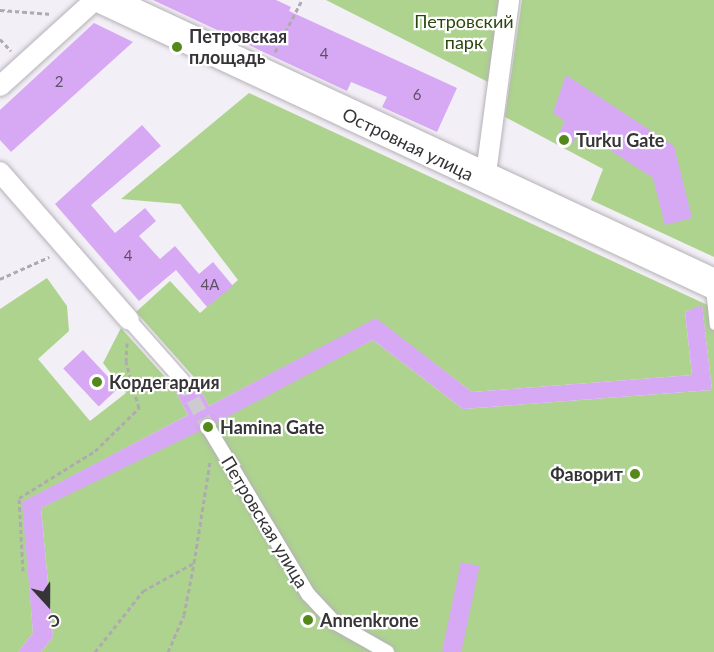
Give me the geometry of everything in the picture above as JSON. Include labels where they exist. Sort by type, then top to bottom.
[{"type":"main road","name":"Островная улица","points":[[105,0],[485,181],[712,283]]},
{"type":"street","points":[[0,86],[95,0]]},
{"type":"street","points":[[485,181],[509,0]]},
{"type":"street","points":[[0,172],[183,381]]},
{"type":"street","name":"Петровская улица","points":[[208,427],[308,594],[334,622],[387,652]]},
{"type":"lane","points":[[712,283],[714,325]]},
{"type":"path","points":[[269,63],[302,0]]},
{"type":"path","points":[[0,10],[56,14]]},
{"type":"path","points":[[0,39],[14,55]]},
{"type":"path","points":[[0,279],[68,249]]},
{"type":"path","points":[[23,571],[19,498],[95,451],[140,408],[126,362],[129,320]]},
{"type":"path","points":[[168,652],[184,615],[211,469],[208,427]]},
{"type":"path","points":[[95,652],[143,591],[194,563]]},
{"type":"green space","name":"Петровский парк","points":[[326,0],[501,0],[490,83]]},
{"type":"green space","points":[[522,0],[714,0],[714,257],[591,200],[603,169],[505,117]]},
{"type":"green space","points":[[249,93],[714,308],[714,652],[41,652],[53,637],[41,508],[373,340],[463,409],[712,390],[702,306],[685,312],[692,375],[472,392],[376,319],[209,406],[193,376],[136,312],[170,281],[200,313],[238,280],[180,204],[121,199]]},
{"type":"green space","points":[[47,278],[67,306],[69,331],[38,359],[90,421],[126,393],[103,363],[121,328],[173,386],[188,415],[23,502],[33,633],[18,652],[0,652],[0,309]]},
{"type":"building","points":[[153,0],[276,0],[291,7],[289,11],[457,88],[437,132],[382,107],[387,97],[351,82],[347,91]]},
{"type":"building","points":[[94,23],[133,42],[11,152],[0,140],[0,110]]},
{"type":"building","points":[[566,75],[674,146],[692,218],[665,225],[653,178],[579,130],[572,144],[557,137],[565,121],[553,113]]},
{"type":"building","points":[[142,125],[161,146],[91,205],[115,233],[145,208],[156,221],[139,236],[160,259],[175,246],[199,274],[213,262],[233,286],[207,307],[176,270],[139,301],[55,204]]},
{"type":"building","points":[[702,305],[712,390],[463,409],[373,340],[216,423],[204,419],[200,431],[41,508],[53,637],[41,652],[18,652],[33,633],[22,502],[188,415],[173,386],[188,388],[193,376],[209,406],[376,318],[472,392],[692,375],[685,312]]},
{"type":"building","points":[[83,350],[118,388],[99,406],[63,368]]},
{"type":"building","points":[[461,562],[480,566],[461,652],[442,651]]},
{"type":"tunnel","points":[[183,381],[208,427]]},
{"type":"place","name":"Петровская площадь","points":[[177,47]]},
{"type":"place","name":"Turku Gate","points":[[564,140]]},
{"type":"place","name":"Кордегардия","points":[[97,382]]},
{"type":"place","name":"Hamina Gate","points":[[208,427]]},
{"type":"place","name":"Фаворит","points":[[635,474]]},
{"type":"place","name":"Annenkrone","points":[[308,620]]}]
